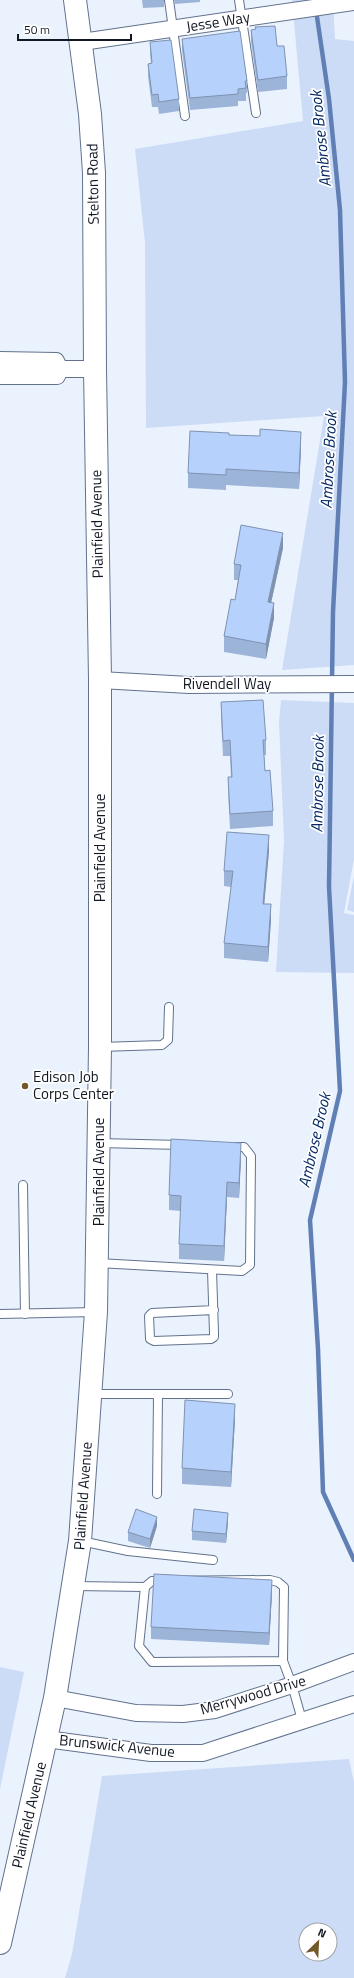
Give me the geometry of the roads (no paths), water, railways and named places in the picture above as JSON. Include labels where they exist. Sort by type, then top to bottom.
[{"type":"main road","name":"Stelton Road","points":[[75,0],[82,42],[90,114],[94,173],[95,369]]},
{"type":"main road","name":"Plainfield Avenue","points":[[0,1943],[55,1698],[80,1541],[96,1312],[98,1264],[100,1047],[100,680],[95,369]]},
{"type":"street","name":"Jesse Way","points":[[82,42],[354,2]]},
{"type":"street","points":[[0,360],[56,361],[60,369],[57,376],[0,376]]},
{"type":"street","points":[[60,369],[95,369]]},
{"type":"street","name":"Rivendell Way","points":[[100,680],[189,684],[354,684]]},
{"type":"street","name":"Merrywood Drive","points":[[55,1698],[136,1713],[183,1714],[215,1710],[292,1685],[354,1662]]},
{"type":"street","name":"Brunswick Avenue","points":[[46,1739],[150,1753],[203,1753],[354,1704]]},
{"type":"lane","points":[[169,0],[185,116]]},
{"type":"lane","points":[[239,0],[256,113]]},
{"type":"lane","points":[[100,1047],[162,1045],[168,1040],[170,1007]]},
{"type":"lane","points":[[99,1143],[190,1146]]},
{"type":"lane","points":[[98,1264],[242,1271],[250,1265],[251,1156],[244,1147],[221,1147]]},
{"type":"lane","points":[[23,1185],[25,1314]]},
{"type":"lane","points":[[212,1270],[214,1310],[214,1334],[211,1339],[154,1341],[150,1339],[149,1316],[152,1314],[214,1310]]},
{"type":"lane","points":[[0,1314],[96,1312]]},
{"type":"lane","points":[[91,1394],[228,1394]]},
{"type":"lane","points":[[157,1494],[158,1394]]},
{"type":"lane","points":[[80,1541],[128,1551],[213,1560]]},
{"type":"lane","points":[[73,1586],[145,1587],[152,1581],[270,1580],[278,1582],[284,1587],[283,1662],[292,1685],[302,1720]]},
{"type":"lane","points":[[145,1587],[139,1646],[152,1662],[283,1662]]},
{"type":"waterway","name":"Ambrose Brook","points":[[316,10],[329,99],[340,210],[345,382],[333,612],[329,887],[340,1091],[310,1220],[318,1349],[323,1492],[354,1560]]},
{"type":"place","name":"Edison Job Corps Center","points":[[25,1086]]}]
